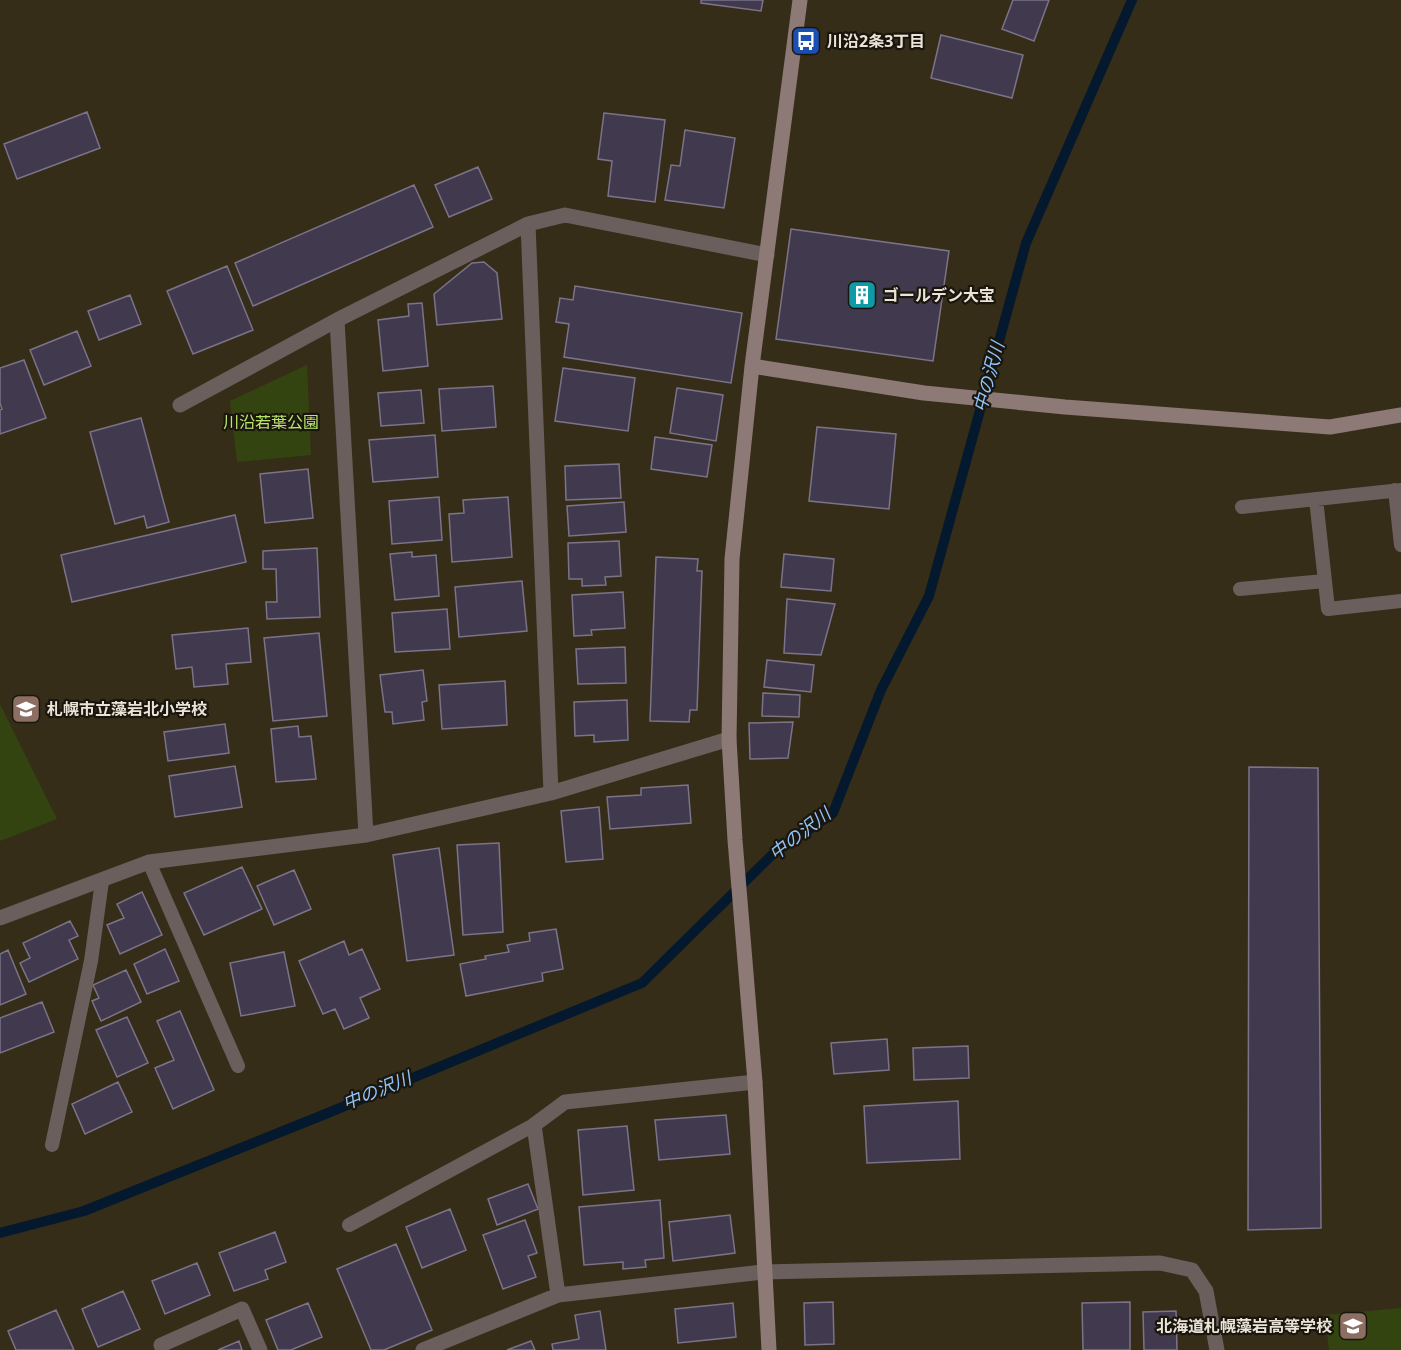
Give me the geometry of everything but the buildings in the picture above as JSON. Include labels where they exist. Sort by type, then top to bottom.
[{"type":"street","points":[[769,1350],[755,1082],[748,1015],[729,739],[732,559],[752,366],[800,0]]},
{"type":"street","points":[[180,405],[337,320],[528,224],[565,215],[767,255]]},
{"type":"street","points":[[528,224],[551,793]]},
{"type":"street","points":[[337,320],[366,835]]},
{"type":"street","points":[[752,366],[924,393],[1065,407],[1330,427],[1401,415]]},
{"type":"street","points":[[0,918],[149,862],[366,835],[551,793],[729,739]]},
{"type":"street","points":[[558,1295],[534,1125],[565,1102],[755,1082]]},
{"type":"street","points":[[423,1350],[454,1344],[558,1295],[764,1272],[1160,1263],[1192,1270],[1206,1291],[1217,1350]]},
{"type":"street","points":[[163,1350],[161,1345],[242,1309],[260,1350]]},
{"type":"lane","points":[[1242,507],[1398,490],[1401,545]]},
{"type":"lane","points":[[1316,499],[1328,609],[1401,601]]},
{"type":"lane","points":[[1240,589],[1324,581]]},
{"type":"lane","points":[[149,862],[238,1066]]},
{"type":"lane","points":[[52,1145],[91,961],[102,880]]},
{"type":"lane","points":[[349,1226],[534,1125]]},
{"type":"green space","name":"川沿若葉公園","points":[[307,365],[311,455],[237,462],[230,401]]},
{"type":"green space","points":[[0,704],[57,819],[0,841]]},
{"type":"green space","points":[[1401,1308],[1401,1350],[1329,1350],[1325,1315]]},
{"type":"waterway","name":"中の沢川","points":[[0,1233],[84,1211],[642,983],[775,852],[833,813],[881,690],[929,596],[1026,243],[1132,0]]},
{"type":"place","name":"川沿2条3丁目","points":[[806,41]]},
{"type":"place","name":"ゴールデン大宝","points":[[862,295]]},
{"type":"place","name":"札幌市立藻岩北小学校","points":[[26,709]]},
{"type":"place","name":"北海道札幌藻岩高等学校","points":[[1353,1326]]}]
